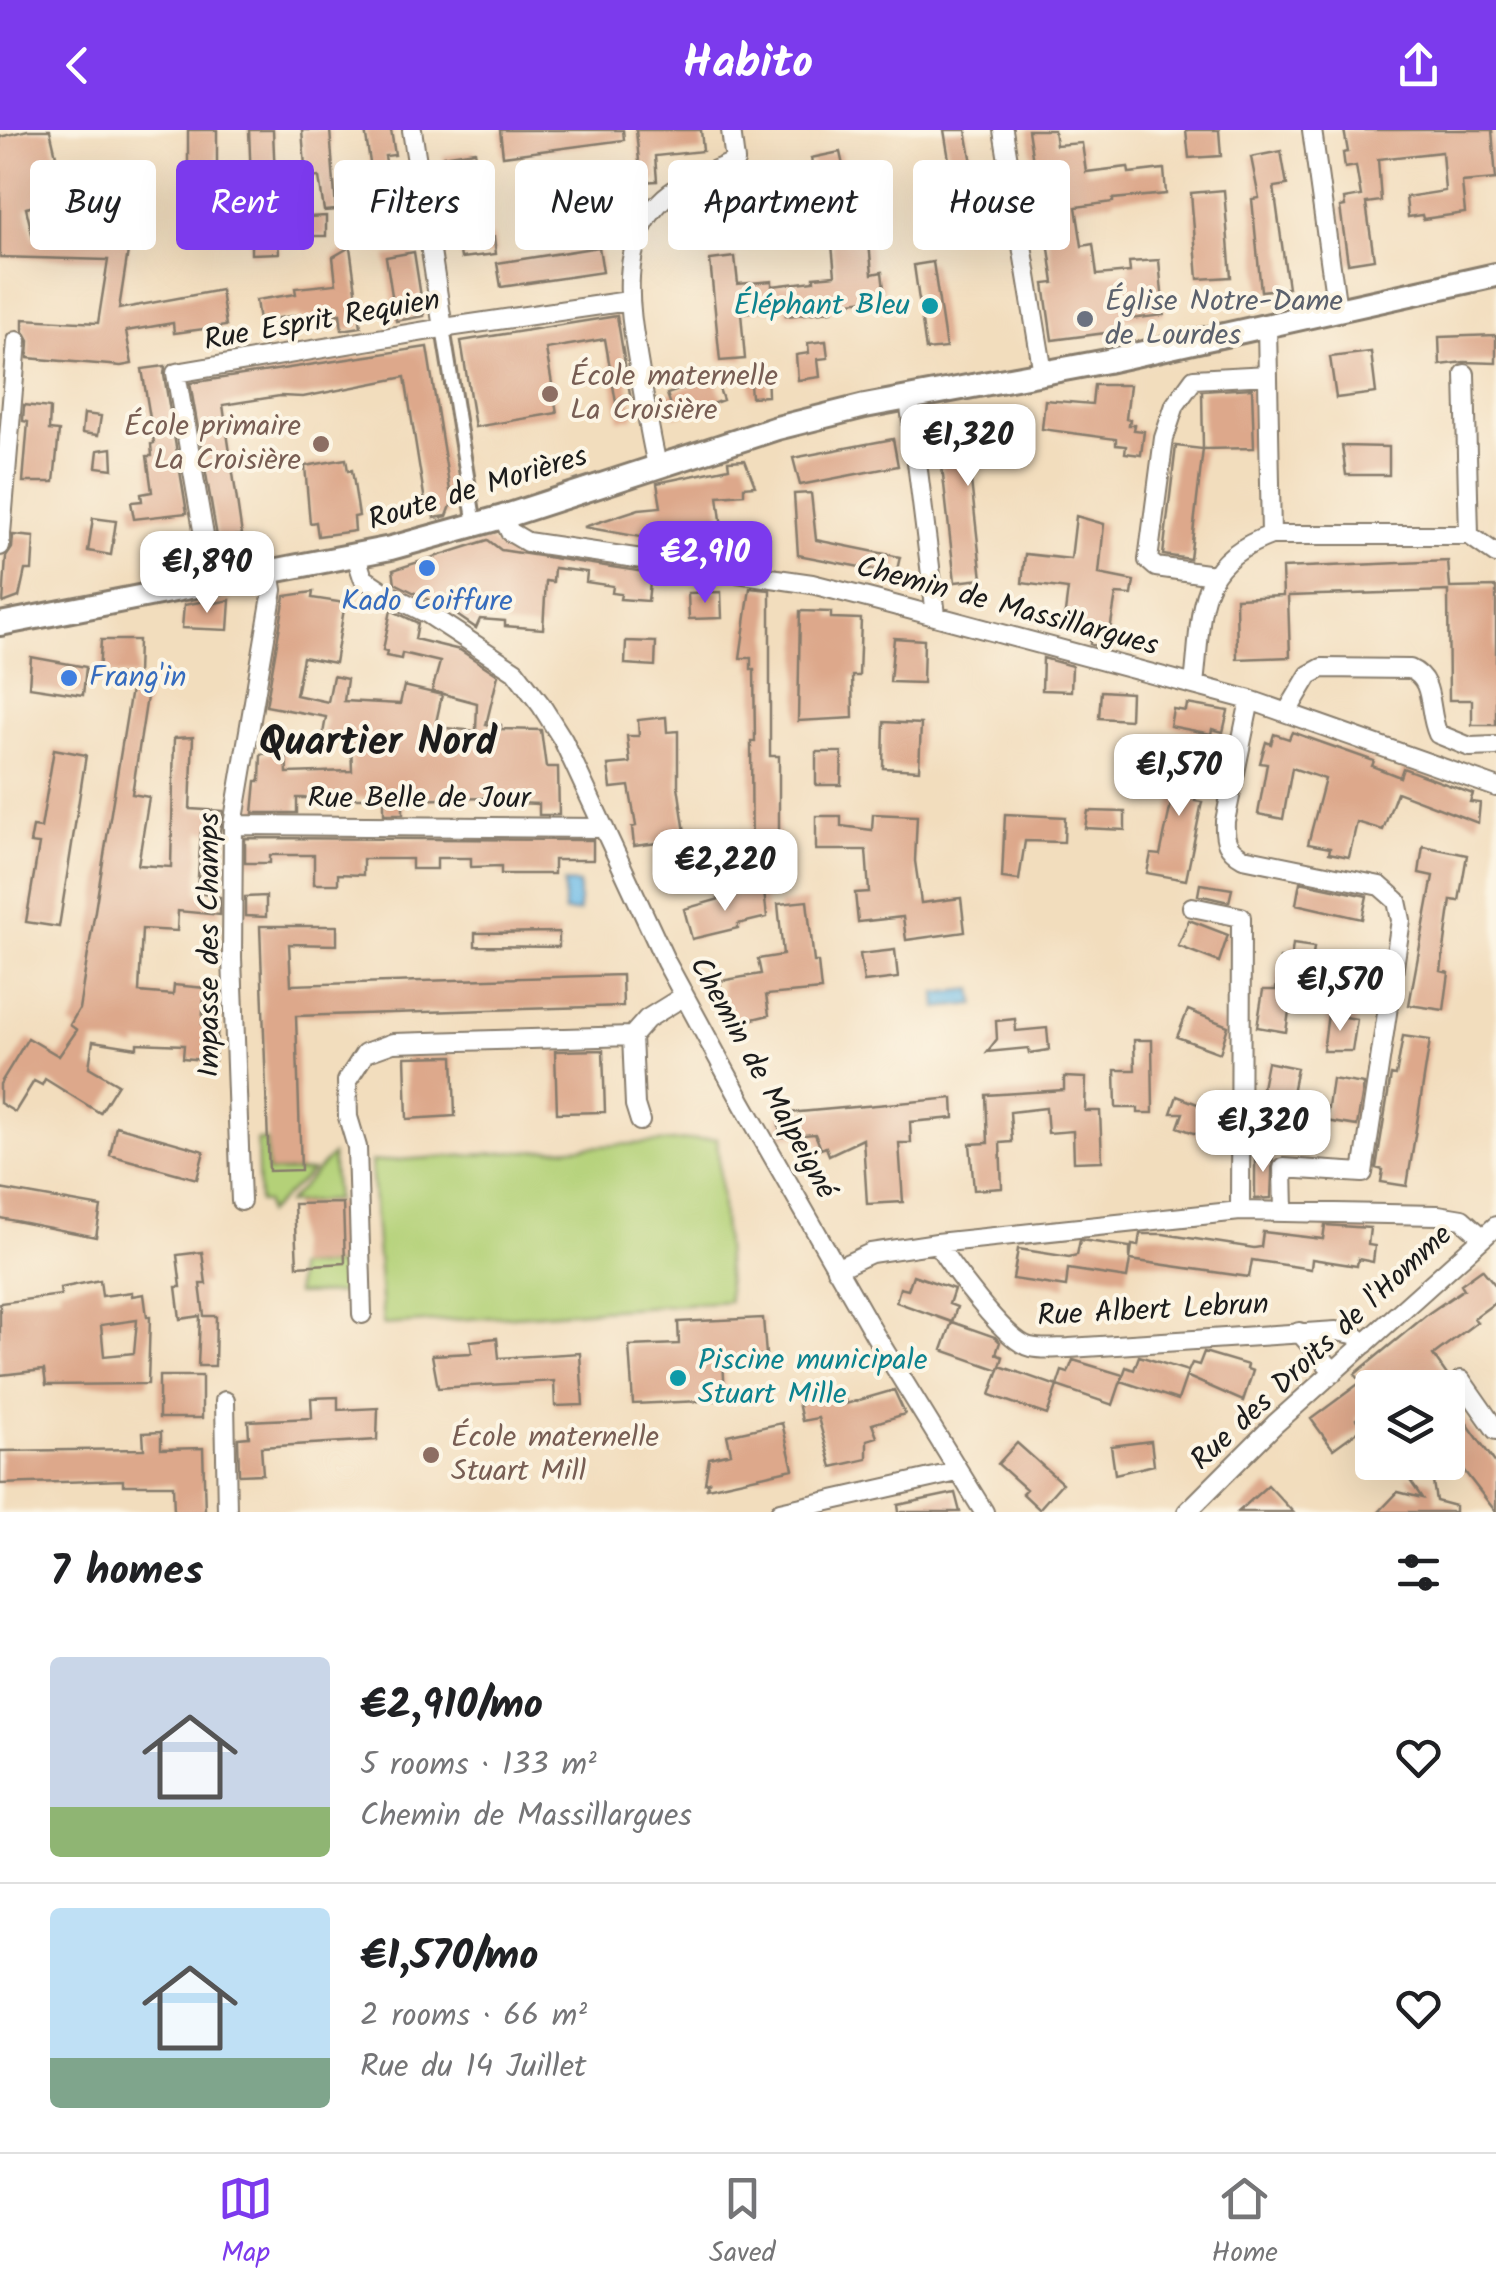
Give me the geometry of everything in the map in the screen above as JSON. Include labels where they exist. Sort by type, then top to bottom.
[{"type":"main road","name":"Route de Morières","points":[[0,624],[356,556],[503,516],[778,428],[1496,275]]},
{"type":"street","points":[[412,130],[475,524]]},
{"type":"street","points":[[656,466],[628,301],[630,262],[640,232],[659,203],[683,184],[734,160],[732,130]]},
{"type":"street","points":[[1002,130],[1042,374]]},
{"type":"street","points":[[1312,130],[1337,310]]},
{"type":"street","name":"Rue Esprit Requien","points":[[212,582],[176,373],[628,301]]},
{"type":"street","points":[[1268,326],[1271,535]]},
{"type":"street","points":[[0,546],[17,341]]},
{"type":"street","points":[[1214,575],[1156,568],[1148,560],[1164,438],[1176,405],[1194,379],[1268,374]]},
{"type":"street","points":[[1465,374],[1469,535]]},
{"type":"street","points":[[909,398],[936,616]]},
{"type":"street","name":"Chemin de Massillargues","points":[[503,516],[510,532],[527,542],[812,584],[1194,684],[1287,712],[1496,787]]},
{"type":"street","points":[[1194,684],[1206,588],[1220,566],[1244,545],[1271,535],[1469,535],[1496,554]]},
{"type":"street","name":"Chemin de Malpeigné","points":[[356,556],[363,578],[428,614],[515,671],[563,740],[684,996],[836,1268],[984,1512]]},
{"type":"street","name":"Impasse des Champs","points":[[241,1201],[232,958],[233,826],[273,590],[270,572]]},
{"type":"street","points":[[1287,712],[1309,675],[1322,668],[1410,668],[1427,682],[1432,722],[1438,734],[1470,747],[1496,746]]},
{"type":"street","points":[[1250,700],[1225,822],[1224,836],[1230,850],[1243,858],[1380,886],[1397,902],[1401,920],[1362,1172],[1284,1168],[1284,1210]]},
{"type":"street","name":"Rue Belle de Jour","points":[[233,826],[604,828]]},
{"type":"street","points":[[1192,907],[1241,917],[1240,1211]]},
{"type":"street","points":[[640,1121],[635,1105],[632,1036],[647,1019],[684,996]]},
{"type":"street","points":[[362,1314],[357,1148],[348,1117],[347,1081],[365,1053],[392,1043],[632,1036]]},
{"type":"street","points":[[836,1268],[871,1253],[937,1243],[1240,1211],[1438,1215],[1462,1219],[1489,1232]]},
{"type":"street","name":"Rue des Droits de l'Homme","points":[[1187,1512],[1259,1440],[1489,1232]]},
{"type":"street","name":"Rue Albert Lebrun","points":[[937,1243],[952,1269],[1012,1337],[1027,1347],[1069,1348],[1299,1332],[1354,1334],[1365,1344]]},
{"type":"street","name":"Rue Albert Lebrun","points":[[1299,1332],[1334,1372]]},
{"type":"street","points":[[1465,1386],[1496,1430]]},
{"type":"street","points":[[225,1402],[227,1512]]},
{"type":"street","points":[[780,1512],[957,1472]]},
{"type":"green space","points":[[717,1138],[729,1301],[383,1325],[371,1162]]},
{"type":"green space","points":[[257,1140],[266,1140],[268,1172],[312,1171],[267,1213],[266,1202],[259,1202]]},
{"type":"green space","points":[[332,1155],[336,1200],[287,1203]]},
{"type":"green space","points":[[349,1265],[349,1293],[296,1294],[296,1267]]},
{"type":"water","points":[[564,883],[579,884],[579,912],[564,912]]},
{"type":"water","points":[[973,989],[975,1004],[937,1008],[936,993]]},
{"type":"building","points":[[28,130],[50,130],[57,160],[30,160],[30,207],[26,208],[30,250],[128,250],[119,309],[221,290],[226,326],[174,333],[173,323],[126,331],[132,364],[121,366],[28,358],[29,341],[23,319],[98,323],[108,260],[0,257],[0,137]]},
{"type":"building","points":[[188,130],[217,130],[217,160],[188,160]]},
{"type":"building","points":[[249,130],[273,130],[274,160],[250,160]]},
{"type":"building","points":[[302,130],[330,130],[334,210],[324,211],[319,177],[314,177],[314,160],[304,160]]},
{"type":"building","points":[[365,130],[391,130],[395,155],[385,156],[386,160],[370,160]]},
{"type":"building","points":[[500,130],[623,130],[624,140],[503,156]]},
{"type":"building","points":[[636,130],[701,130],[703,151],[655,156],[657,181],[648,182],[648,160],[639,160]]},
{"type":"building","points":[[944,130],[966,130],[971,160],[949,160]]},
{"type":"building","points":[[1028,130],[1054,130],[1056,145],[1082,143],[1086,172],[1128,167],[1129,173],[1164,169],[1166,194],[1076,207],[1082,246],[1093,244],[1097,275],[1130,272],[1129,262],[1159,260],[1164,315],[1121,320],[1124,336],[1108,340],[1106,333],[1052,340],[1044,284],[1054,283],[1049,250],[1070,250],[1070,160],[1033,160]]},
{"type":"building","points":[[1186,130],[1219,130],[1221,156],[1189,158]]},
{"type":"building","points":[[1344,130],[1492,130],[1496,179],[1462,182],[1465,213],[1423,219],[1422,215],[1408,217],[1406,197],[1445,191],[1442,152],[1378,159],[1381,201],[1366,203],[1374,259],[1348,263],[1340,207],[1345,206],[1344,199],[1361,196],[1356,166],[1345,168],[1343,153],[1348,152]]},
{"type":"building","points":[[475,151],[476,160],[444,160],[443,156]]},
{"type":"building","points":[[1281,151],[1287,185],[1274,187],[1288,288],[1261,291],[1252,199],[1259,198],[1251,157]]},
{"type":"building","points":[[840,152],[842,160],[811,160]]},
{"type":"building","points":[[1224,190],[1231,277],[1198,279],[1191,193]]},
{"type":"building","points":[[326,216],[326,236],[314,236],[314,217]]},
{"type":"building","points":[[495,246],[496,254],[461,258],[460,250],[495,250]]},
{"type":"building","points":[[251,250],[279,250],[279,253],[251,254]]},
{"type":"building","points":[[350,250],[361,327],[342,330],[340,314],[259,321],[256,300],[296,294],[295,288],[336,284],[333,257]]},
{"type":"building","points":[[599,250],[603,272],[501,287],[497,263]]},
{"type":"building","points":[[832,250],[870,250],[872,274],[882,272],[885,298],[831,304],[832,311],[786,316],[785,307],[741,313],[745,359],[720,361],[710,260],[735,257],[738,284],[772,281],[772,286],[835,275]]},
{"type":"building","points":[[414,252],[424,316],[396,321],[386,257]]},
{"type":"building","name":"Éléphant Bleu","points":[[933,262],[946,348],[926,350],[914,265]]},
{"type":"building","points":[[617,316],[634,418],[619,420],[605,339],[546,349],[557,413],[475,427],[461,341]]},
{"type":"building","points":[[1496,335],[1496,363],[1440,365],[1439,337]]},
{"type":"building","points":[[826,341],[828,358],[818,359],[820,377],[798,380],[796,355],[809,353],[808,343]]},
{"type":"building","points":[[427,347],[452,503],[447,516],[434,518],[432,506],[426,508],[405,377],[303,397],[280,396],[223,405],[242,535],[235,536],[239,560],[221,559],[190,383]]},
{"type":"building","points":[[1371,352],[1376,393],[1336,398],[1330,357]]},
{"type":"building","points":[[165,366],[187,513],[134,519],[131,502],[142,501],[141,494],[152,492],[147,456],[152,456],[154,443],[142,369]]},
{"type":"building","points":[[767,369],[768,396],[751,397],[749,371]]},
{"type":"building","points":[[715,377],[723,400],[675,417],[667,394]]},
{"type":"building","points":[[1094,385],[1130,385],[1126,419],[1130,420],[1129,425],[1135,425],[1134,430],[1144,431],[1141,455],[1125,453],[1126,446],[1116,445],[1116,439],[1042,429],[1045,400],[1092,404]]},
{"type":"building","points":[[1252,388],[1254,448],[1203,449],[1202,391]]},
{"type":"building","points":[[24,405],[50,408],[49,430],[59,431],[54,482],[23,482],[28,422],[23,421]]},
{"type":"building","points":[[84,414],[101,416],[98,435],[82,433]]},
{"type":"building","points":[[1030,420],[1028,439],[967,445],[982,579],[955,582],[938,431]]},
{"type":"building","points":[[893,439],[898,466],[800,485],[793,458]]},
{"type":"building","points":[[1176,446],[1203,449],[1190,559],[1163,555]]},
{"type":"building","points":[[1342,446],[1389,447],[1389,475],[1346,475]]},
{"type":"building","points":[[112,448],[113,469],[96,467],[98,450]]},
{"type":"building","points":[[346,459],[348,471],[352,470],[359,516],[354,517],[355,531],[318,536],[316,522],[310,523],[305,466]]},
{"type":"building","points":[[745,460],[755,486],[744,487],[744,494],[718,496],[725,552],[584,527],[639,509],[661,507],[657,483],[729,468],[728,461]]},
{"type":"building","points":[[811,493],[816,540],[900,557],[896,574],[798,555],[794,494]]},
{"type":"building","points":[[1076,516],[1104,524],[1099,574],[1134,581],[1132,595],[1116,594],[1107,649],[1090,644],[1091,631],[1063,628],[1068,589],[1022,583],[1025,554],[1071,559]]},
{"type":"building","points":[[93,518],[116,521],[111,555],[88,551]]},
{"type":"building","points":[[13,535],[34,537],[32,570],[25,570],[19,597],[3,603],[6,557]]},
{"type":"building","points":[[488,540],[501,550],[651,573],[648,601],[620,599],[621,594],[612,593],[613,586],[586,582],[587,572],[554,568],[553,582],[546,581],[543,629],[480,619],[476,628],[395,583],[393,570]]},
{"type":"building","points":[[1448,561],[1450,588],[1496,587],[1496,725],[1472,725],[1472,700],[1449,700],[1448,591],[1288,596],[1290,657],[1237,659],[1236,598],[1283,596],[1282,568]]},
{"type":"building","points":[[750,588],[770,590],[770,756],[779,756],[779,873],[752,873],[754,669],[751,658],[740,658]]},
{"type":"building","points":[[313,592],[312,598],[345,603],[335,663],[303,657],[296,695],[328,702],[333,676],[347,679],[344,701],[400,704],[404,686],[442,695],[435,727],[476,731],[477,703],[432,691],[440,662],[402,653],[401,659],[386,656],[387,651],[383,650],[391,610],[418,623],[415,639],[460,650],[498,675],[486,725],[541,730],[546,767],[558,767],[559,815],[539,815],[539,804],[490,802],[489,798],[403,800],[403,814],[384,814],[384,798],[297,798],[297,813],[253,813],[261,754],[286,752],[287,773],[352,771],[351,742],[323,734],[326,717],[266,706],[285,596]]},
{"type":"building","points":[[721,592],[722,618],[689,619],[688,593]]},
{"type":"building","points":[[210,600],[210,604],[230,600],[228,630],[182,628],[184,605]]},
{"type":"building","points":[[800,611],[831,612],[831,618],[861,619],[859,676],[852,676],[853,718],[798,721]]},
{"type":"building","points":[[894,638],[924,640],[923,683],[890,682]]},
{"type":"building","points":[[101,640],[138,640],[137,676],[99,674]]},
{"type":"building","points":[[626,641],[656,642],[655,666],[625,664]]},
{"type":"building","points":[[31,657],[86,667],[83,695],[29,687]]},
{"type":"building","points":[[1043,658],[1072,666],[1071,691],[1042,690]]},
{"type":"building","points":[[132,683],[149,684],[132,794],[149,797],[138,865],[171,867],[174,738],[193,737],[190,809],[223,811],[220,832],[201,831],[197,893],[220,897],[220,915],[178,911],[177,931],[142,929],[139,992],[173,995],[174,985],[205,988],[202,1024],[218,1026],[215,1061],[183,1058],[184,1045],[137,1043],[137,1048],[93,1041],[89,1067],[118,1084],[100,1113],[45,1079],[42,1085],[34,1081],[15,1112],[0,1103],[0,1084],[28,1038],[59,1056],[77,1030],[70,1025],[79,1009]]},
{"type":"building","points":[[1101,691],[1131,693],[1130,720],[1099,718]]},
{"type":"building","points":[[1187,704],[1228,711],[1223,732],[1212,729],[1211,734],[1170,726],[1173,709],[1186,711]]},
{"type":"building","points":[[666,717],[667,732],[678,731],[678,786],[690,866],[660,870],[658,843],[634,846],[632,827],[636,826],[629,786],[611,788],[608,765],[630,763],[627,736],[639,736],[638,720]]},
{"type":"building","points":[[884,722],[921,724],[919,770],[883,768]]},
{"type":"building","points":[[1292,732],[1374,761],[1372,766],[1400,777],[1403,768],[1473,794],[1470,802],[1480,803],[1478,823],[1397,792],[1383,830],[1357,822],[1349,857],[1308,844],[1325,779],[1292,768],[1283,819],[1258,814],[1267,764],[1260,763],[1266,742],[1271,744],[1274,734],[1289,739]]},
{"type":"building","points":[[54,749],[86,755],[59,927],[26,922],[39,844],[30,843],[33,827],[41,828]]},
{"type":"building","points":[[816,752],[842,752],[841,785],[816,785]]},
{"type":"building","points":[[1166,755],[1203,763],[1195,801],[1202,802],[1186,880],[1147,873],[1151,854],[1160,855],[1175,785],[1161,782]]},
{"type":"building","points":[[1088,811],[1125,812],[1125,830],[1085,828]]},
{"type":"building","points":[[873,814],[917,816],[915,861],[921,903],[961,898],[965,932],[906,940],[903,917],[858,922],[855,893],[869,892],[866,850],[816,850],[816,816],[841,816],[841,826],[872,830]]},
{"type":"building","points":[[1005,814],[1065,817],[1064,842],[1025,841],[1019,880],[1002,878]]},
{"type":"building","points":[[245,838],[593,840],[593,860],[554,860],[554,874],[501,874],[501,866],[471,867],[471,858],[437,858],[437,869],[412,869],[412,859],[363,859],[363,875],[338,874],[338,884],[314,884],[314,855],[270,855],[270,863],[245,863]]},
{"type":"building","points":[[1423,846],[1467,855],[1459,901],[1451,900],[1441,971],[1449,973],[1444,1010],[1409,1005],[1433,876],[1419,873]]},
{"type":"building","points":[[1300,882],[1367,896],[1362,919],[1296,904]]},
{"type":"building","points":[[1200,884],[1232,889],[1229,902],[1198,895]]},
{"type":"building","points":[[764,891],[767,917],[692,939],[684,909]]},
{"type":"building","points":[[266,896],[266,917],[245,916],[245,897]]},
{"type":"building","points":[[807,901],[821,990],[766,995],[769,1015],[728,1025],[720,981],[761,974],[758,959],[783,955],[778,904]]},
{"type":"building","points":[[1189,920],[1228,935],[1219,962],[1178,946]]},
{"type":"building","points":[[260,926],[337,926],[337,945],[289,944],[291,985],[622,975],[623,1006],[296,1016],[301,1170],[269,1171]]},
{"type":"building","points":[[559,932],[559,947],[475,946],[475,933]]},
{"type":"building","points":[[1293,944],[1314,947],[1309,986],[1293,984],[1286,1032],[1257,1027],[1263,990],[1276,990],[1280,958],[1291,959]]},
{"type":"building","points":[[895,950],[898,978],[864,982],[860,954]]},
{"type":"building","points":[[1356,953],[1381,957],[1376,994],[1354,991]]},
{"type":"building","points":[[1188,1010],[1228,1026],[1220,1053],[1177,1037]]},
{"type":"building","points":[[1328,1014],[1357,1019],[1352,1051],[1323,1051]]},
{"type":"building","points":[[1015,1019],[1016,1031],[1047,1028],[1049,1050],[987,1052],[997,1039],[996,1021]]},
{"type":"building","points":[[1403,1036],[1430,1040],[1407,1186],[1381,1182],[1383,1170],[1376,1168],[1391,1075],[1396,1076]]},
{"type":"building","points":[[1134,1040],[1152,1040],[1153,1113],[1116,1108],[1115,1070],[1135,1070]]},
{"type":"building","points":[[603,1050],[605,1112],[557,1113],[555,1051]]},
{"type":"building","points":[[453,1056],[455,1116],[407,1119],[405,1057]]},
{"type":"building","points":[[1267,1062],[1297,1068],[1288,1113],[1270,1110],[1271,1106],[1259,1103]]},
{"type":"building","points":[[1064,1077],[1086,1078],[1085,1111],[1100,1111],[1102,1161],[1074,1162],[1073,1131],[1048,1133],[1046,1108],[1010,1112],[1012,1142],[1000,1143],[1002,1188],[974,1190],[970,1144],[988,1143],[986,1095],[1064,1090]]},
{"type":"building","points":[[1332,1079],[1364,1084],[1357,1126],[1326,1121]]},
{"type":"building","points":[[1177,1096],[1228,1116],[1220,1143],[1178,1127],[1183,1113],[1171,1113]]},
{"type":"building","points":[[953,1098],[954,1118],[910,1122],[911,1143],[899,1143],[903,1202],[867,1204],[863,1139],[829,1155],[826,1147],[821,1149],[815,1134],[780,1137],[778,1114]]},
{"type":"building","points":[[116,1126],[204,1151],[197,1179],[110,1155]]},
{"type":"building","points":[[1255,1151],[1273,1152],[1271,1198],[1255,1199]]},
{"type":"building","points":[[0,1189],[101,1207],[96,1237],[0,1218]]},
{"type":"building","points":[[343,1203],[345,1263],[297,1266],[294,1204]]},
{"type":"building","points":[[1325,1225],[1370,1228],[1368,1245],[1375,1246],[1373,1262],[1358,1259],[1357,1266],[1312,1259],[1311,1269],[1252,1260],[1249,1277],[1130,1260],[1132,1245],[1138,1246],[1140,1234],[1254,1248],[1261,1247],[1263,1232],[1323,1239]]},
{"type":"building","points":[[1080,1240],[1130,1247],[1127,1278],[1068,1269],[1066,1287],[1013,1279],[1018,1249],[1069,1257],[1077,1255]]},
{"type":"building","points":[[202,1252],[204,1316],[216,1316],[215,1366],[198,1366],[200,1316],[180,1319],[176,1287],[181,1287],[177,1255]]},
{"type":"building","points":[[1482,1269],[1496,1286],[1496,1302],[1474,1318],[1477,1322],[1433,1355],[1443,1370],[1360,1370],[1464,1289],[1461,1284]]},
{"type":"building","points":[[913,1275],[954,1289],[949,1304],[957,1307],[952,1322],[896,1302],[900,1288],[908,1290]]},
{"type":"building","points":[[100,1280],[102,1296],[144,1294],[150,1317],[148,1384],[46,1385],[44,1370],[0,1375],[0,1303],[61,1295],[60,1288]],"holes":[[[137,1320],[134,1353],[104,1356],[101,1325]]]},
{"type":"building","name":"Piscine municipale Stuart Mille","points":[[763,1318],[766,1355],[723,1357],[725,1400],[633,1404],[629,1346],[679,1344],[678,1322]]},
{"type":"building","points":[[952,1322],[1000,1342],[996,1354],[1003,1357],[999,1370],[942,1350]]},
{"type":"building","points":[[497,1338],[499,1358],[580,1353],[583,1405],[555,1406],[554,1381],[438,1388],[432,1355],[472,1353],[470,1341]]},
{"type":"building","points":[[1204,1352],[1248,1365],[1247,1369],[1253,1371],[1243,1401],[1186,1376],[1192,1363],[1199,1365]]},
{"type":"building","points":[[1139,1356],[1188,1371],[1178,1400],[1121,1381],[1126,1367],[1134,1370]]},
{"type":"building","points":[[1073,1360],[1123,1375],[1113,1405],[1057,1386],[1062,1371],[1068,1373]]},
{"type":"building","points":[[1000,1366],[1057,1386],[1047,1415],[990,1395]]},
{"type":"building","points":[[159,1376],[202,1376],[202,1418],[159,1418]]},
{"type":"building","points":[[1355,1386],[1355,1433],[1333,1449],[1311,1419]]},
{"type":"building","points":[[894,1390],[905,1414],[872,1424],[877,1437],[867,1440],[867,1459],[832,1467],[818,1418],[802,1421],[798,1402],[843,1393],[846,1404]]},
{"type":"building","points":[[338,1397],[338,1410],[378,1408],[377,1440],[261,1447],[263,1474],[239,1475],[238,1438],[249,1437],[248,1421],[312,1418],[311,1398]]},
{"type":"building","points":[[1465,1421],[1496,1464],[1496,1512],[1465,1472]]},
{"type":"building","points":[[782,1423],[793,1469],[707,1488],[709,1458],[731,1453],[727,1435]]},
{"type":"building","points":[[161,1432],[161,1449],[203,1448],[205,1512],[174,1512],[173,1485],[123,1485],[123,1480],[0,1484],[0,1451],[144,1449],[143,1433]]},
{"type":"building","points":[[1151,1441],[1154,1465],[1115,1474],[1111,1446]]},
{"type":"building","points":[[1017,1443],[1062,1483],[1039,1509],[1022,1493],[1026,1489],[998,1464]]},
{"type":"building","points":[[1410,1480],[1433,1482],[1436,1501],[1455,1506],[1455,1512],[1379,1512],[1398,1492],[1422,1498]]},
{"type":"building","points":[[1268,1485],[1293,1512],[1238,1512]]},
{"type":"building","points":[[955,1493],[960,1512],[899,1512],[898,1505]]},
{"type":"place","name":"Éléphant Bleu","points":[[930,306]]},
{"type":"place","name":"Église Notre-Dame de Lourdes","points":[[1085,319]]},
{"type":"place","name":"École maternelle La Croisière","points":[[550,394]]},
{"type":"place","name":"École primaire La Croisière","points":[[321,444]]},
{"type":"place","name":"Kado Coiffure","points":[[427,568]]},
{"type":"place","name":"Frang'in","points":[[69,678]]},
{"type":"place","name":"Piscine municipale Stuart Mille","points":[[678,1378]]},
{"type":"place","name":"École maternelle Stuart Mill","points":[[431,1455]]},
{"type":"district","name":"Quartier Nord","points":[[378,743]]}]
